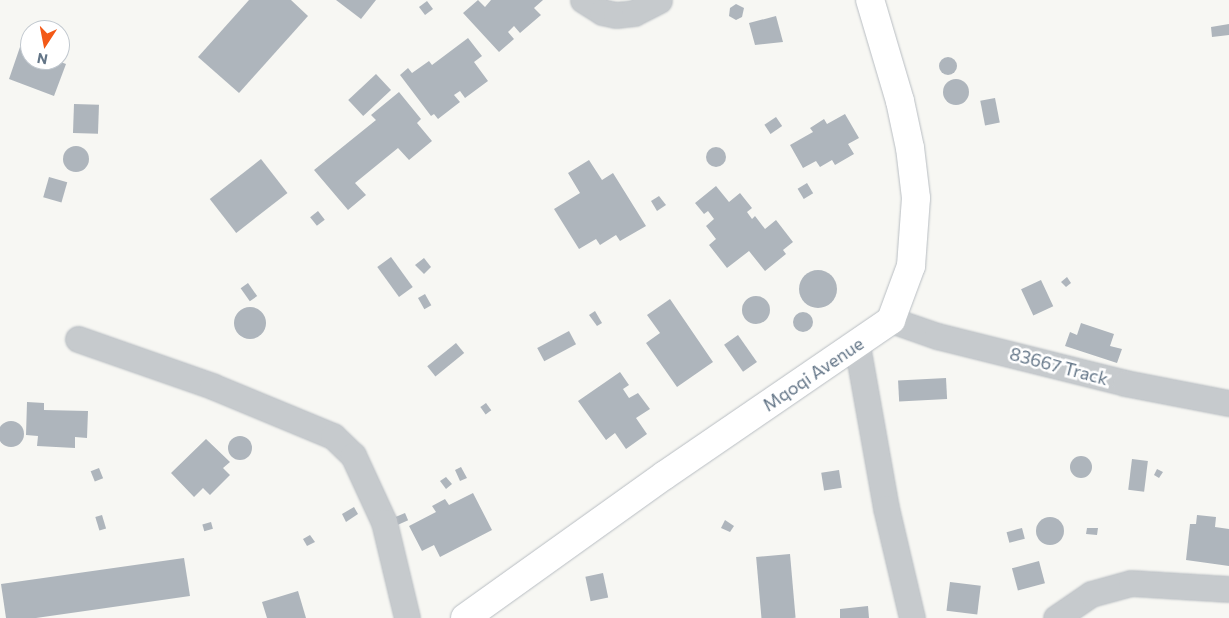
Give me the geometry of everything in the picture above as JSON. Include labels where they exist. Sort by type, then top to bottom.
[{"type":"street","points":[[583,0],[602,12],[616,15],[634,13],[659,0]]},
{"type":"street","points":[[870,0],[900,101],[910,148],[916,198],[911,266],[891,320]]},
{"type":"street","name":"Mqoqi Avenue","points":[[465,618],[665,475],[891,320]]},
{"type":"street","name":"83667 Track","points":[[891,320],[937,336],[1125,383],[1229,403]]},
{"type":"street","points":[[78,339],[212,386],[332,436],[352,455],[384,522],[407,618]]},
{"type":"street","points":[[857,345],[886,508],[912,618]]},
{"type":"street","points":[[1056,618],[1091,594],[1130,583],[1229,590]]},
{"type":"building","points":[[249,0],[291,0],[308,16],[239,93],[198,57]]},
{"type":"building","points":[[336,0],[376,0],[361,19]]},
{"type":"building","points":[[478,0],[485,7],[491,0],[543,0],[534,8],[541,15],[520,33],[514,26],[508,32],[514,39],[499,52],[463,13]]},
{"type":"building","points":[[427,1],[433,9],[425,15],[419,7]]},
{"type":"building","points":[[736,4],[744,8],[742,17],[736,20],[729,16],[730,8]]},
{"type":"building","points":[[776,16],[783,42],[755,45],[749,23]]},
{"type":"building","points":[[1229,24],[1229,35],[1212,37],[1211,27]]},
{"type":"building","points":[[468,38],[482,56],[474,62],[488,81],[465,98],[460,91],[454,95],[460,102],[438,119],[434,114],[431,116],[400,75],[408,68],[412,73],[429,61],[432,65]]},
{"type":"building","points":[[20,47],[20,70],[64,70],[54,96],[9,79]]},
{"type":"building","points":[[948,57],[954,60],[957,66],[954,72],[948,75],[942,72],[939,66],[942,60]]},
{"type":"building","points":[[376,74],[391,90],[363,116],[348,100]]},
{"type":"building","points":[[956,79],[965,83],[969,92],[965,101],[956,105],[947,101],[943,92],[947,83]]},
{"type":"building","points":[[399,92],[421,119],[417,123],[432,141],[409,160],[398,148],[355,183],[366,195],[348,210],[314,170],[376,120],[371,115]]},
{"type":"building","points":[[995,98],[1000,123],[985,125],[980,101]]},
{"type":"building","points":[[74,104],[99,105],[98,134],[73,133]]},
{"type":"building","points":[[845,114],[859,138],[848,144],[854,154],[835,165],[832,160],[820,167],[816,161],[803,168],[790,145],[813,132],[810,128],[824,119],[827,124]]},
{"type":"building","points":[[776,117],[782,126],[771,134],[764,125]]},
{"type":"building","points":[[76,146],[85,150],[89,159],[85,168],[76,172],[67,168],[63,159],[67,150]]},
{"type":"building","points":[[716,147],[723,150],[726,157],[723,164],[716,167],[709,164],[706,157],[709,150]]},
{"type":"building","points":[[261,159],[287,193],[236,233],[210,199]]},
{"type":"building","points":[[589,160],[602,180],[613,173],[646,226],[620,241],[616,235],[600,245],[596,239],[579,249],[554,209],[580,193],[568,173]]},
{"type":"building","points":[[49,177],[67,182],[61,202],[43,197]]},
{"type":"building","points":[[807,183],[813,193],[804,199],[798,189]]},
{"type":"building","points":[[716,186],[729,202],[740,193],[752,208],[747,212],[752,219],[755,216],[765,229],[776,220],[793,242],[783,250],[786,254],[765,271],[749,251],[727,268],[709,245],[716,239],[706,226],[714,219],[708,211],[704,214],[695,203]]},
{"type":"building","points":[[659,196],[666,205],[657,211],[651,201]]},
{"type":"building","points":[[318,211],[325,220],[317,226],[310,217]]},
{"type":"building","points":[[391,257],[413,287],[399,297],[377,267]]},
{"type":"building","points":[[424,258],[431,267],[424,274],[415,265]]},
{"type":"building","points":[[818,270],[832,275],[837,289],[832,303],[818,308],[804,303],[799,289],[804,275]]},
{"type":"building","points":[[1067,277],[1071,283],[1066,287],[1061,282]]},
{"type":"building","points":[[1041,280],[1053,306],[1033,316],[1021,289]]},
{"type":"building","points":[[248,283],[257,296],[250,301],[241,288]]},
{"type":"building","points":[[425,294],[431,305],[424,309],[418,298]]},
{"type":"building","points":[[756,296],[766,300],[770,310],[766,320],[756,324],[746,320],[742,310],[746,300]]},
{"type":"building","points":[[670,299],[713,362],[677,387],[646,343],[660,333],[647,315]]},
{"type":"building","points":[[250,307],[262,311],[266,323],[262,335],[250,339],[238,335],[234,323],[238,311]]},
{"type":"building","points":[[595,311],[602,323],[597,326],[589,315]]},
{"type":"building","points":[[803,312],[810,315],[813,322],[810,329],[803,332],[796,329],[793,322],[796,315]]},
{"type":"building","points":[[1081,323],[1114,334],[1110,346],[1122,349],[1117,363],[1065,346],[1070,332],[1077,335]]},
{"type":"building","points":[[569,331],[576,344],[544,361],[537,348]]},
{"type":"building","points":[[738,335],[757,362],[743,372],[724,345]]},
{"type":"building","points":[[456,343],[464,353],[435,376],[427,366]]},
{"type":"building","points":[[620,372],[629,385],[623,389],[629,398],[638,393],[650,409],[636,418],[647,434],[626,449],[615,433],[606,440],[578,401]]},
{"type":"building","points":[[946,378],[947,399],[899,401],[898,381]]},
{"type":"building","points":[[27,402],[44,403],[44,410],[88,411],[87,438],[75,437],[75,448],[37,446],[38,436],[26,435]]},
{"type":"building","points":[[486,403],[491,410],[486,414],[480,407]]},
{"type":"building","points":[[11,421],[20,425],[24,434],[20,443],[11,447],[2,443],[-2,434],[2,425]]},
{"type":"building","points":[[240,436],[249,439],[252,448],[249,457],[240,460],[231,457],[228,448],[231,439]]},
{"type":"building","points":[[206,439],[230,462],[223,468],[230,475],[210,495],[203,488],[194,497],[171,473]]},
{"type":"building","points":[[1081,456],[1089,459],[1092,467],[1089,475],[1081,478],[1073,475],[1070,467],[1073,459]]},
{"type":"building","points":[[1132,459],[1148,461],[1144,492],[1128,490]]},
{"type":"building","points":[[461,467],[467,478],[460,481],[455,470]]},
{"type":"building","points":[[99,468],[103,478],[95,482],[91,471]]},
{"type":"building","points":[[1157,469],[1163,472],[1159,478],[1154,475]]},
{"type":"building","points":[[839,470],[842,488],[824,491],[821,473]]},
{"type":"building","points":[[446,477],[452,484],[446,489],[440,481]]},
{"type":"building","points":[[473,493],[492,530],[440,557],[434,545],[422,551],[409,526],[436,512],[432,506],[445,499],[449,505]]},
{"type":"building","points":[[354,507],[358,514],[346,522],[342,514]]},
{"type":"building","points":[[405,513],[408,520],[398,525],[395,517]]},
{"type":"building","points":[[102,515],[106,528],[99,530],[95,517]]},
{"type":"building","points":[[1197,515],[1216,517],[1215,527],[1229,529],[1229,566],[1186,560],[1190,524],[1196,524]]},
{"type":"building","points":[[1050,517],[1060,521],[1064,531],[1060,541],[1050,545],[1040,541],[1036,531],[1040,521]]},
{"type":"building","points":[[725,520],[734,526],[730,532],[721,528]]},
{"type":"building","points":[[211,522],[213,529],[204,531],[202,524]]},
{"type":"building","points":[[1022,528],[1025,539],[1009,543],[1007,532]]},
{"type":"building","points":[[1087,528],[1098,528],[1097,535],[1086,534]]},
{"type":"building","points":[[310,535],[315,542],[307,546],[303,539]]},
{"type":"building","points":[[790,554],[796,618],[761,618],[756,557]]},
{"type":"building","points":[[184,558],[190,596],[36,618],[6,618],[1,584]]},
{"type":"building","points":[[1039,561],[1045,583],[1018,590],[1012,568]]},
{"type":"building","points":[[603,573],[608,597],[591,601],[585,577]]},
{"type":"building","points":[[950,582],[981,586],[977,615],[946,611]]},
{"type":"building","points":[[298,591],[306,618],[267,618],[262,602]]},
{"type":"building","points":[[868,606],[869,618],[840,618],[840,609]]}]
